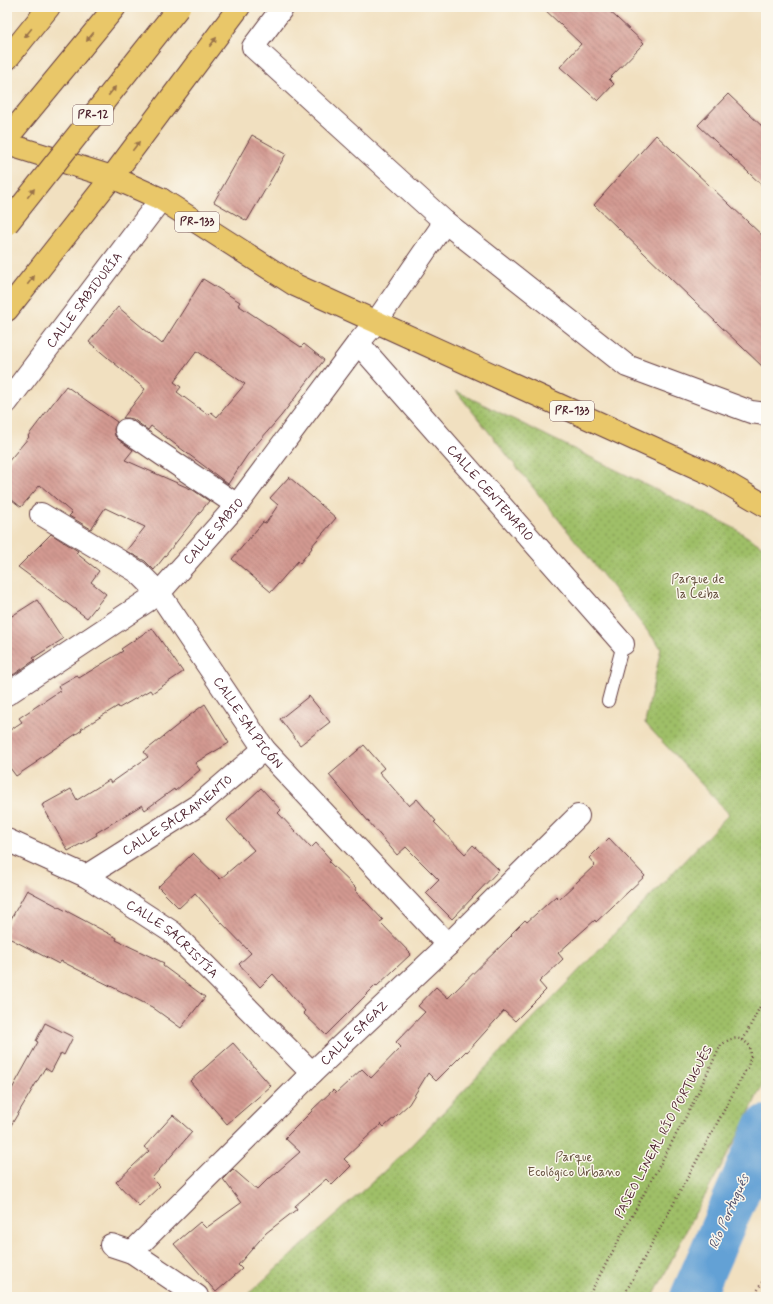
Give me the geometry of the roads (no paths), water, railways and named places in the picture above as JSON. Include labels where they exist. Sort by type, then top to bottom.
[{"type":"main road","points":[[7,59],[49,7]]},
{"type":"main road","points":[[7,138],[115,7]]},
{"type":"main road","name":"PR-12","points":[[7,224],[179,7]]},
{"type":"main road","points":[[7,310],[112,177],[239,7]]},
{"type":"main road","name":"PR-133","points":[[7,144],[112,177],[161,199],[295,285],[711,474],[766,506]]},
{"type":"street","points":[[283,7],[253,47],[445,222],[627,366],[748,410],[766,414]]},
{"type":"street","name":"CALLE SABIDURÍA","points":[[7,402],[161,199]]},
{"type":"street","name":"CALLE SABIO","points":[[7,694],[159,593],[237,505],[358,343],[376,322],[445,222]]},
{"type":"street","name":"CALLE CENTENARIO","points":[[358,343],[623,644]]},
{"type":"street","points":[[126,430],[237,505]]},
{"type":"street","name":"CALLE SALPICÓN","points":[[41,514],[138,572],[159,593],[264,749],[448,945]]},
{"type":"street","name":"CALLE SACRAMENTO","points":[[86,876],[200,804],[264,749]]},
{"type":"street","name":"CALLE SAGAZ","points":[[132,1252],[312,1073],[448,945],[578,816]]},
{"type":"street","name":"CALLE SACRISTÍA","points":[[7,840],[86,876],[172,932],[312,1073]]},
{"type":"street","points":[[111,1245],[132,1252],[197,1296]]},
{"type":"lane","points":[[608,701],[623,644]]},
{"type":"waterway","name":"Río Portugués","points":[[692,1297],[766,1127]]},
{"type":"park label","name":"Parque de la Ceiba","points":[[698,586]]},
{"type":"park label","name":"Parque Ecológico Urbano","points":[[574,1164]]}]
